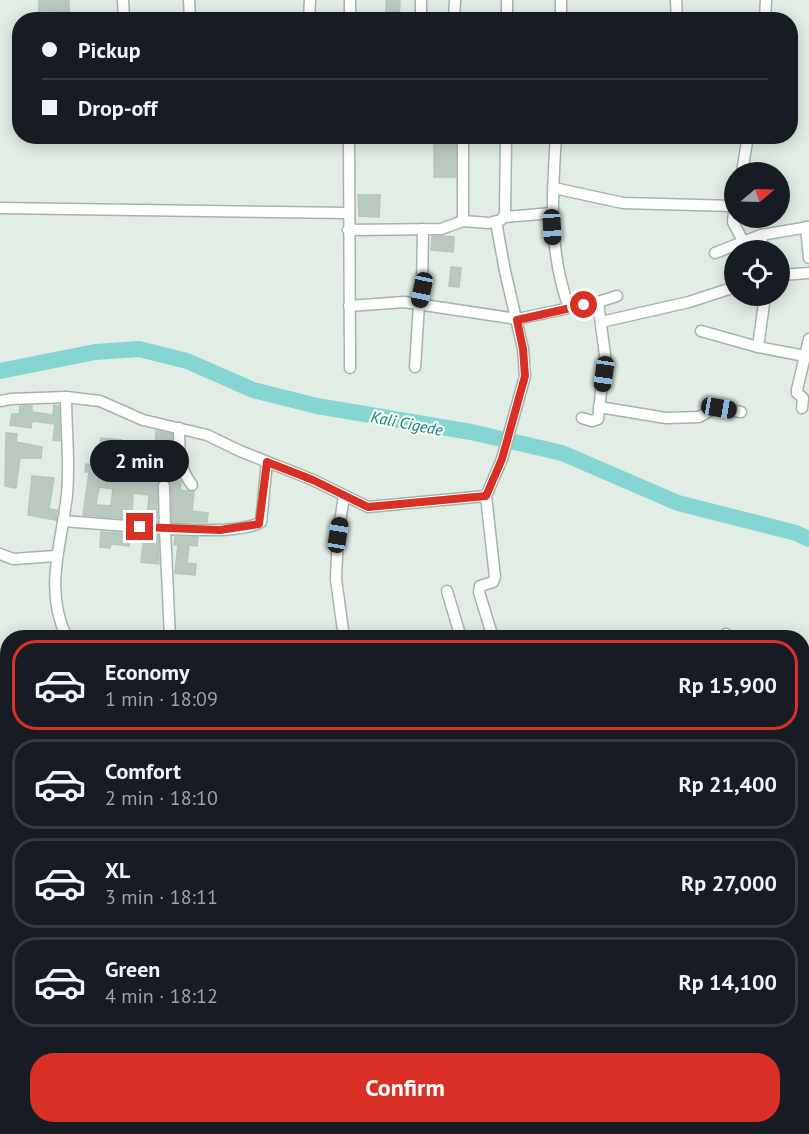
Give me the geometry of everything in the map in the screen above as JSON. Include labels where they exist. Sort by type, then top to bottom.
[{"type":"street","points":[[349,144],[350,368]]},
{"type":"street","points":[[463,144],[463,221]]},
{"type":"street","points":[[491,630],[479,592],[480,586],[493,582],[495,577],[486,496],[502,459],[525,376],[523,349],[505,271],[500,220],[505,144]]},
{"type":"street","points":[[556,144],[552,213],[555,261],[569,308]]},
{"type":"street","points":[[744,162],[747,144]]},
{"type":"street","points":[[554,188],[623,203],[724,203]]},
{"type":"street","points":[[0,208],[348,213]]},
{"type":"street","points":[[348,230],[441,229],[463,221],[500,220],[552,213]]},
{"type":"street","points":[[747,240],[807,227],[809,258]]},
{"type":"street","points":[[415,367],[422,290],[423,229]]},
{"type":"street","points":[[761,236],[762,240]]},
{"type":"street","points":[[715,254],[724,250]]},
{"type":"street","points":[[790,274],[809,273]]},
{"type":"street","points":[[601,322],[689,302],[724,291]]},
{"type":"street","points":[[349,306],[398,302],[517,320],[617,296]]},
{"type":"street","points":[[582,418],[596,421],[599,407],[605,355],[598,302]]},
{"type":"street","points":[[758,346],[764,306]]},
{"type":"street","points":[[701,331],[758,346],[807,349],[797,392],[803,398],[802,408]]},
{"type":"street","points":[[0,401],[66,397],[100,401],[143,420],[207,435],[373,508],[486,496]]},
{"type":"street","points":[[64,630],[58,614],[54,570],[67,493],[66,397]]},
{"type":"street","points":[[599,407],[666,418],[699,417],[715,408],[741,412]]},
{"type":"street","points":[[179,428],[180,463],[184,475],[192,485]]},
{"type":"street","points":[[63,521],[165,529],[220,530],[259,524],[267,462]]},
{"type":"street","points":[[164,486],[170,630]]},
{"type":"street","points":[[343,630],[336,574],[338,535],[344,496]]},
{"type":"street","points":[[0,554],[13,560],[56,556]]},
{"type":"street","points":[[447,591],[459,630]]},
{"type":"building","points":[[39,0],[69,0],[69,12],[39,11]]},
{"type":"building","points":[[386,0],[400,0],[399,12],[386,12]]},
{"type":"building","points":[[434,144],[456,144],[456,177],[434,177]]},
{"type":"building","points":[[358,195],[380,195],[379,217],[359,216]]},
{"type":"building","points":[[432,237],[454,237],[453,252],[431,250]]},
{"type":"building","points":[[451,267],[461,268],[459,287],[449,286]]},
{"type":"building","points":[[54,405],[59,406],[60,441],[53,440],[55,424],[32,421],[31,428],[10,425],[12,414],[19,414],[20,406],[32,406],[32,412],[53,415]]},
{"type":"building","points":[[156,431],[172,434],[173,473],[177,474],[181,482],[180,490],[194,492],[192,511],[208,513],[207,522],[172,522],[171,485],[164,479],[160,480],[157,486],[157,521],[147,520],[149,495],[133,493],[132,519],[83,515],[89,472],[85,472],[86,464],[97,466],[97,470],[111,472],[113,453],[99,452],[101,438],[122,440],[120,461],[155,462]],"holes":[[[99,487],[113,489],[111,506],[96,505]]]},
{"type":"building","points":[[6,433],[17,434],[16,442],[42,447],[41,458],[20,458],[16,488],[5,486]]},
{"type":"building","points":[[32,476],[54,478],[49,509],[57,510],[56,520],[28,515]]},
{"type":"building","points":[[101,532],[130,534],[129,546],[111,544],[110,548],[100,547]]},
{"type":"building","points":[[144,535],[158,536],[159,564],[141,562]]},
{"type":"building","points":[[175,537],[198,537],[197,546],[189,545],[187,563],[196,564],[195,575],[175,573],[178,545],[174,545]]},
{"type":"waterway","name":"Kali Cigede","points":[[0,371],[95,352],[139,349],[187,361],[253,390],[317,406],[471,432],[562,453],[678,503],[796,533],[809,539]]},
{"type":"route","points":[[140,527],[220,530],[259,524],[267,462],[313,480],[364,506],[373,508],[486,496],[502,459],[525,376],[523,349],[517,320],[584,305]]}]
